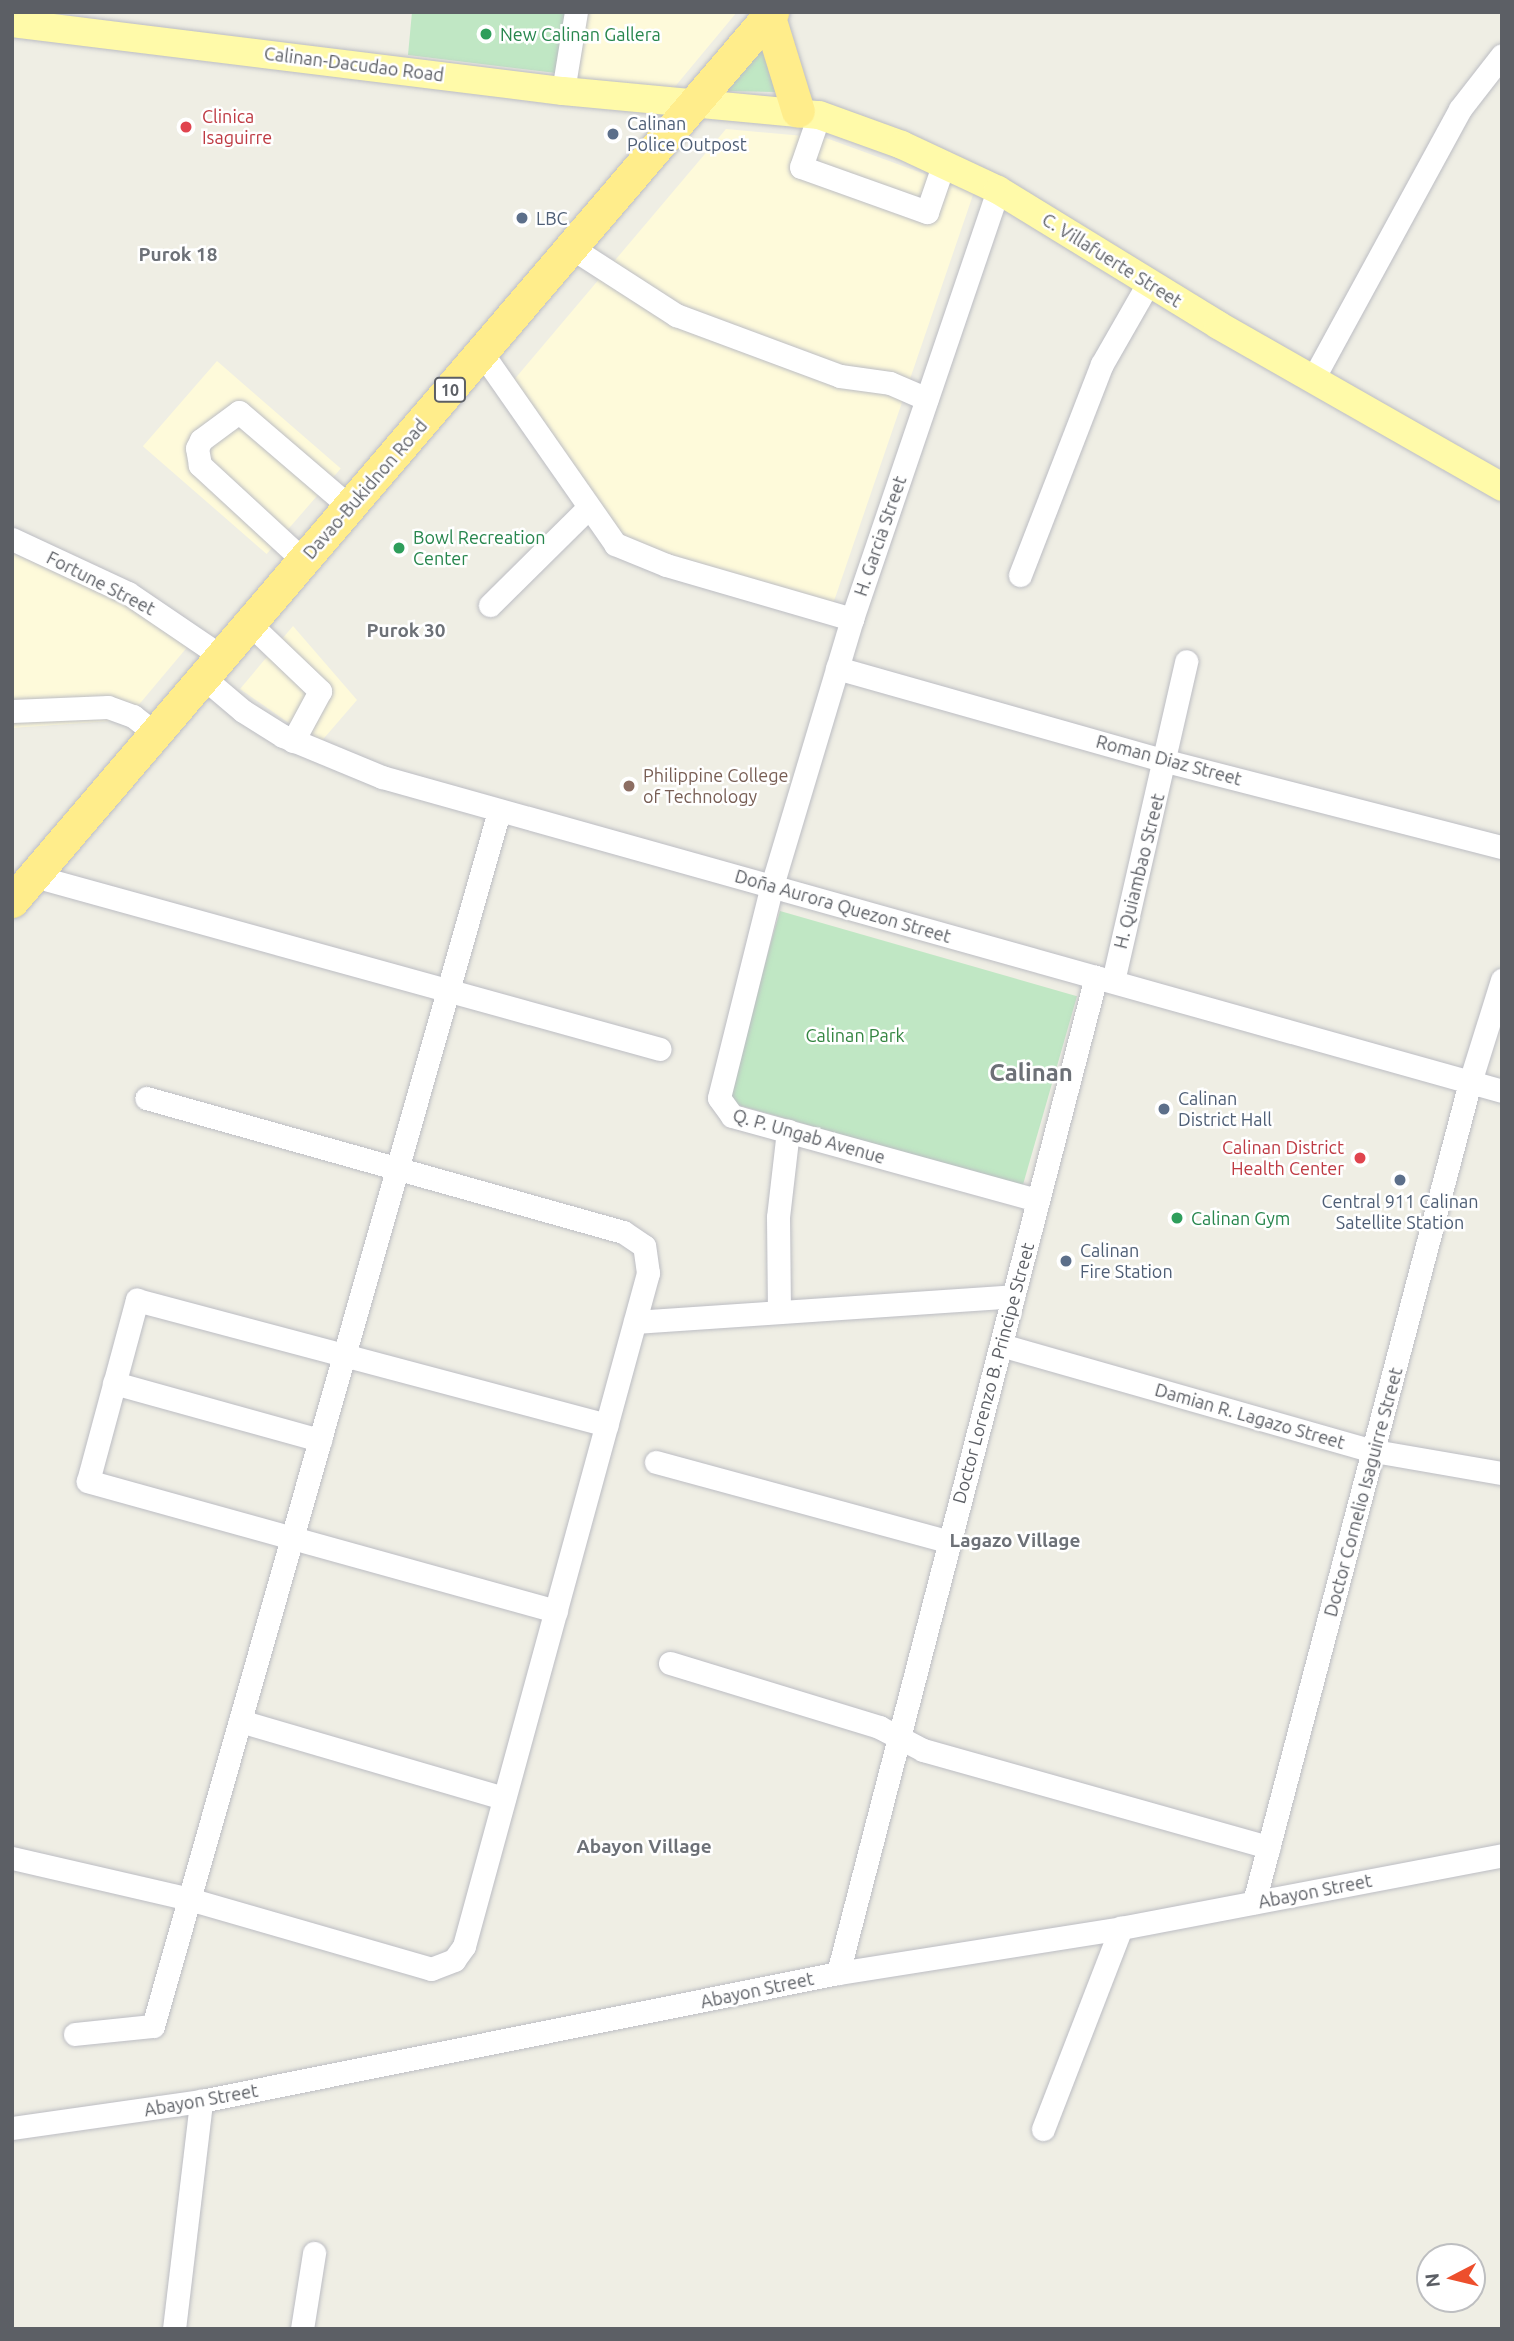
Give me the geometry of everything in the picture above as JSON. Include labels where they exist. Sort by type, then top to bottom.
[{"type":"highway","name":"Davao-Bukidnon Road","points":[[12,901],[770,15]]},
{"type":"highway","points":[[770,15],[808,113]]},
{"type":"main road","name":"Calinan-Dacudao Road","points":[[12,23],[563,91],[696,102]]},
{"type":"main road","name":"C. Villafuerte Street","points":[[696,102],[808,113],[944,163],[998,190],[1313,379],[1502,487]]},
{"type":"street","points":[[563,91],[576,12]]},
{"type":"street","points":[[1313,379],[1460,109],[1502,55]]},
{"type":"street","points":[[808,113],[801,167],[927,212],[944,163]]},
{"type":"street","name":"H. Garcia Street","points":[[772,885],[852,619],[998,190]]},
{"type":"street","points":[[572,248],[676,315],[840,376],[890,383],[927,399]]},
{"type":"street","points":[[1020,575],[1101,364],[1149,282]]},
{"type":"street","points":[[482,353],[587,509],[615,544],[634,555],[852,619]]},
{"type":"street","points":[[304,561],[200,465],[197,448],[201,440],[239,412],[350,507]]},
{"type":"street","points":[[489,605],[587,509]]},
{"type":"street","name":"Fortune Street","points":[[12,539],[128,593],[213,667]]},
{"type":"street","points":[[250,624],[320,691],[293,741]]},
{"type":"street","name":"H. Quiambao Street","points":[[1104,979],[1166,761],[1171,720],[1186,661]]},
{"type":"street","name":"Doña Aurora Quezon Street","points":[[213,667],[243,711],[293,741],[382,778],[1502,1091]]},
{"type":"street","name":"Roman Diaz Street","points":[[837,668],[1166,761],[1502,847]]},
{"type":"street","points":[[12,711],[108,707],[133,716],[156,734]]},
{"type":"street","points":[[75,2034],[153,2026],[499,811]]},
{"type":"street","points":[[34,876],[660,1049]]},
{"type":"street","name":"Q. P. Ungab Avenue","points":[[772,885],[719,1098],[732,1116],[1038,1200]]},
{"type":"street","name":"Doctor Lorenzo B. Principe Street","points":[[838,1973],[1038,1200],[1104,979]]},
{"type":"street","name":"Doctor Cornelio Isaguirre Street","points":[[1254,1902],[1470,1082],[1502,979]]},
{"type":"street","points":[[12,1858],[189,1899],[422,1967],[441,1968],[454,1960],[464,1946],[648,1273],[644,1246],[637,1238],[147,1098]]},
{"type":"street","points":[[779,1312],[778,1217],[788,1131]]},
{"type":"street","points":[[635,1322],[1013,1296]]},
{"type":"street","points":[[556,1611],[291,1541],[88,1481],[114,1383],[137,1300],[343,1358],[607,1425]]},
{"type":"street","name":"Damian R. Lagazo Street","points":[[1001,1345],[1374,1451],[1502,1473]]},
{"type":"street","points":[[114,1383],[320,1440]]},
{"type":"street","points":[[656,1462],[950,1542]]},
{"type":"street","points":[[670,1663],[899,1738],[923,1750],[1269,1847]]},
{"type":"street","points":[[240,1721],[504,1798]]},
{"type":"street","name":"Abayon Street","points":[[12,2128],[201,2101],[838,1973],[1121,1928],[1502,1855]]},
{"type":"street","points":[[1043,2129],[1121,1928]]},
{"type":"street","points":[[174,2329],[201,2101]]},
{"type":"street","points":[[302,2329],[314,2252]]},
{"type":"shaded area","points":[[587,12],[737,12],[673,89],[574,85]]},
{"type":"shaded area","points":[[726,129],[826,138],[974,192],[833,604],[642,548],[619,532],[513,381]]},
{"type":"shaded area","points":[[217,361],[341,469],[267,554],[143,446]]},
{"type":"shaded area","points":[[12,553],[111,596],[189,645],[126,720],[12,728]]},
{"type":"shaded area","points":[[293,626],[357,700],[319,744],[240,689]]},
{"type":"green space","name":"New Calinan Gallera","points":[[412,12],[566,12],[556,73],[408,55]]},
{"type":"green space","points":[[762,44],[776,92],[726,91]]},
{"type":"green space","name":"Calinan Park","points":[[780,911],[1077,996],[1022,1187],[725,1101]]},
{"type":"place","name":"New Calinan Gallera","points":[[486,34]]},
{"type":"place","name":"Clinica Isaguirre","points":[[186,127]]},
{"type":"place","name":"Calinan Police Outpost","points":[[613,134]]},
{"type":"place","name":"LBC","points":[[522,218]]},
{"type":"place","name":"Bowl Recreation Center","points":[[399,548]]},
{"type":"place","name":"Philippine College of Technology","points":[[629,786]]},
{"type":"place","name":"Calinan District Hall","points":[[1164,1109]]},
{"type":"place","name":"Calinan District Health Center","points":[[1360,1158]]},
{"type":"place","name":"Central 911 Calinan Satellite Station","points":[[1400,1180]]},
{"type":"place","name":"Calinan Gym","points":[[1177,1218]]},
{"type":"place","name":"Calinan Fire Station","points":[[1066,1261]]},
{"type":"district","name":"Purok 18","points":[[178,255]]},
{"type":"district","name":"Purok 30","points":[[406,631]]},
{"type":"district","name":"Calinan","points":[[1031,1073]]},
{"type":"district","name":"Lagazo Village","points":[[1015,1541]]},
{"type":"district","name":"Abayon Village","points":[[644,1847]]}]
